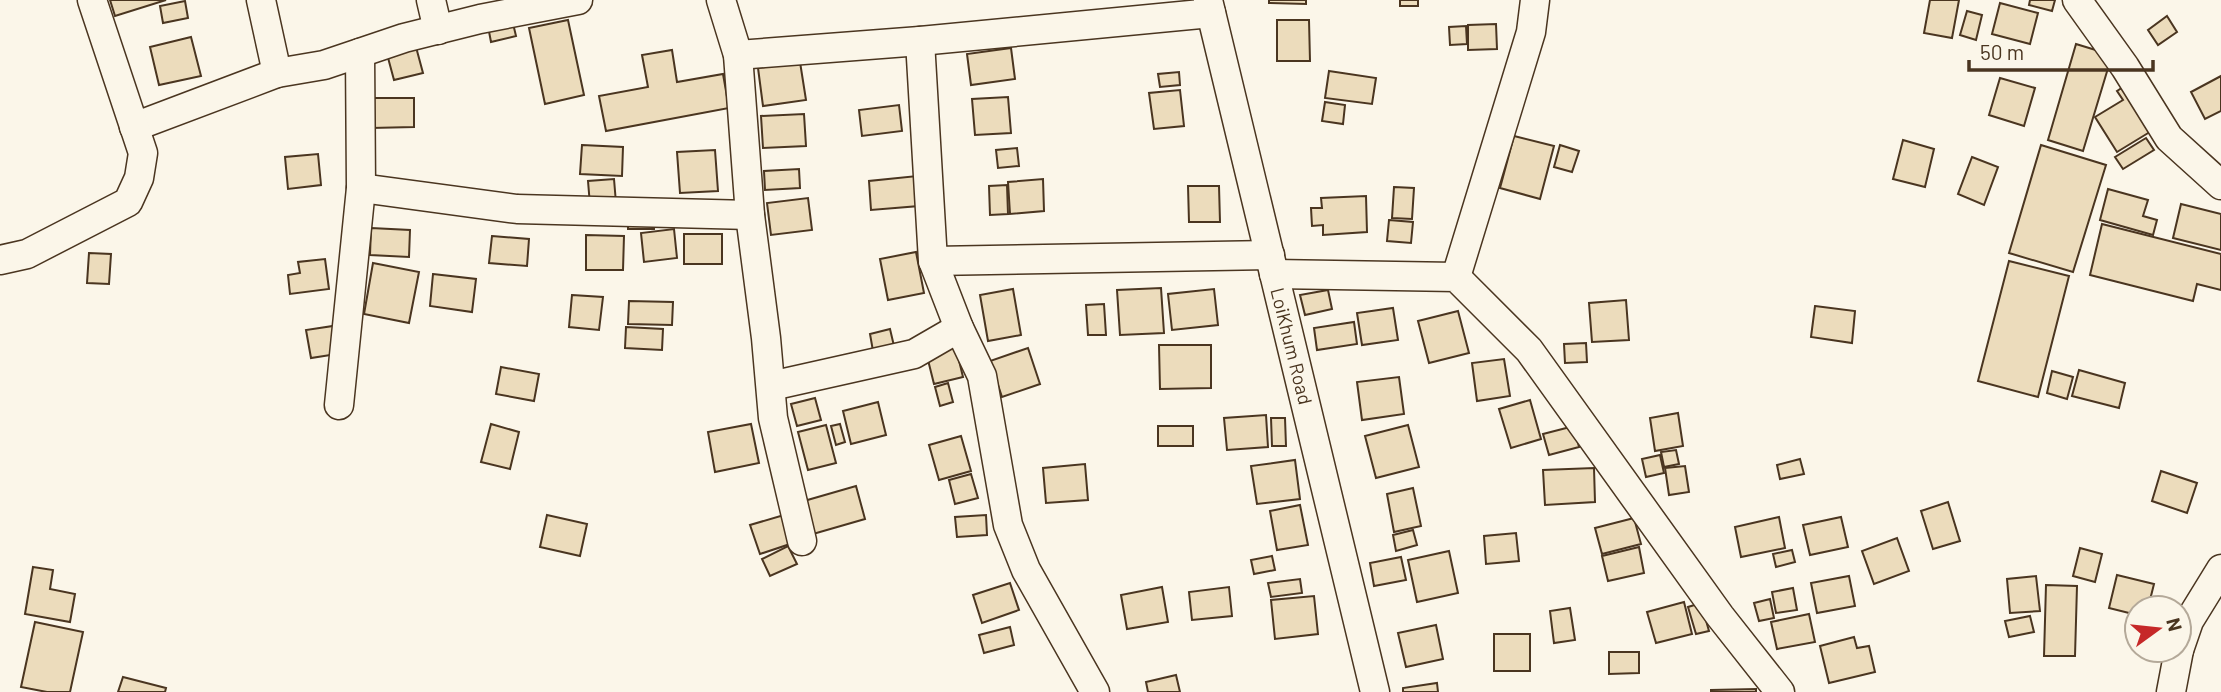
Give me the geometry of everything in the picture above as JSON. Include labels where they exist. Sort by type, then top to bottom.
[{"type":"street","points":[[0,260],[27,254],[128,202],[139,178],[143,153],[92,0]]},
{"type":"street","points":[[261,0],[277,73]]},
{"type":"street","points":[[431,0],[438,30]]},
{"type":"street","points":[[134,127],[277,73],[324,65],[404,38],[480,19],[578,0]]},
{"type":"street","points":[[721,0],[738,55],[750,215],[773,418],[802,541]]},
{"type":"street","points":[[1456,277],[1531,33],[1535,0]]},
{"type":"street","points":[[2077,0],[2125,67],[2169,138],[2221,185]]},
{"type":"street","points":[[738,55],[920,41],[1210,6]]},
{"type":"street","name":"LoiKhum Road","points":[[1210,6],[1375,692]]},
{"type":"street","points":[[920,41],[933,261],[959,328],[982,376],[1008,525],[1026,570],[1095,692]]},
{"type":"street","points":[[339,405],[361,188],[360,53]]},
{"type":"street","points":[[361,188],[517,209],[750,215]]},
{"type":"street","points":[[933,261],[1272,265],[1456,277],[1529,350],[1720,616],[1780,692]]},
{"type":"street","points":[[771,386],[914,354],[959,328]]},
{"type":"street","points":[[2193,614],[2221,569]]},
{"type":"street","points":[[2171,692],[2176,664]]},
{"type":"building","points":[[110,0],[166,0],[115,16]]},
{"type":"building","points":[[1269,0],[1306,0],[1306,4],[1269,3]]},
{"type":"building","points":[[1400,0],[1418,0],[1418,6],[1400,6]]},
{"type":"building","points":[[1930,0],[1959,0],[1952,38],[1924,33]]},
{"type":"building","points":[[2030,0],[2055,0],[2052,11],[2029,5]]},
{"type":"building","points":[[185,1],[188,18],[163,23],[160,6]]},
{"type":"building","points":[[2000,3],[2038,13],[2030,44],[1992,34]]},
{"type":"building","points":[[1967,11],[1982,15],[1976,40],[1960,35]]},
{"type":"building","points":[[511,15],[516,36],[491,42],[487,21]]},
{"type":"building","points":[[2167,16],[2177,32],[2158,45],[2148,30]]},
{"type":"building","points":[[568,20],[584,95],[545,104],[529,28]]},
{"type":"building","points":[[1277,20],[1309,20],[1310,61],[1277,61]]},
{"type":"building","points":[[1496,24],[1497,49],[1468,50],[1468,25]]},
{"type":"building","points":[[1466,26],[1467,44],[1450,45],[1449,27]]},
{"type":"building","points":[[191,37],[201,76],[159,85],[150,47]]},
{"type":"building","points":[[2076,44],[2112,55],[2083,151],[2048,140]]},
{"type":"building","points":[[416,47],[423,73],[394,80],[387,54]]},
{"type":"building","points":[[1011,48],[1015,79],[971,85],[967,54]]},
{"type":"building","points":[[672,50],[677,82],[723,74],[729,108],[606,131],[599,96],[648,87],[642,55]]},
{"type":"building","points":[[800,62],[806,100],[763,106],[758,68]]},
{"type":"building","points":[[1329,71],[1376,78],[1372,104],[1325,98]]},
{"type":"building","points":[[1179,72],[1180,85],[1160,87],[1158,74]]},
{"type":"building","points":[[2221,76],[2221,111],[2205,119],[2191,92]]},
{"type":"building","points":[[2000,78],[2035,88],[2024,126],[1989,115]]},
{"type":"building","points":[[2131,82],[2158,127],[2117,152],[2095,117],[2123,100],[2117,91]]},
{"type":"building","points":[[1180,90],[1184,126],[1154,129],[1149,93]]},
{"type":"building","points":[[1008,97],[1011,133],[975,135],[972,99]]},
{"type":"building","points":[[371,98],[414,98],[414,127],[371,128]]},
{"type":"building","points":[[1325,102],[1345,105],[1343,124],[1322,121]]},
{"type":"building","points":[[899,105],[902,131],[862,136],[859,110]]},
{"type":"building","points":[[804,114],[806,146],[763,148],[761,116]]},
{"type":"building","points":[[1514,136],[1554,146],[1540,199],[1500,188]]},
{"type":"building","points":[[2146,138],[2154,150],[2123,169],[2115,157]]},
{"type":"building","points":[[1903,140],[1934,149],[1925,187],[1893,179]]},
{"type":"building","points":[[582,145],[623,147],[622,176],[580,174]]},
{"type":"building","points":[[1560,145],[1579,151],[1572,172],[1554,167]]},
{"type":"building","points":[[2041,145],[2106,165],[2073,272],[2009,253]]},
{"type":"building","points":[[1017,148],[1019,166],[998,168],[996,150]]},
{"type":"building","points":[[715,150],[718,191],[680,193],[677,152]]},
{"type":"building","points":[[318,154],[321,185],[288,189],[285,157]]},
{"type":"building","points":[[1972,157],[1998,167],[1984,205],[1958,194]]},
{"type":"building","points":[[799,169],[800,188],[765,190],[764,171]]},
{"type":"building","points":[[917,176],[919,206],[871,210],[869,181]]},
{"type":"building","points":[[614,179],[616,203],[590,205],[588,181]]},
{"type":"building","points":[[1043,179],[1044,211],[1010,214],[1008,182]]},
{"type":"building","points":[[1007,185],[1008,214],[990,215],[989,186]]},
{"type":"building","points":[[1188,186],[1219,186],[1220,222],[1189,222]]},
{"type":"building","points":[[1394,187],[1414,188],[1412,219],[1392,218]]},
{"type":"building","points":[[2108,189],[2148,200],[2143,216],[2157,220],[2153,235],[2100,220]]},
{"type":"building","points":[[1366,196],[1367,232],[1323,235],[1323,225],[1312,226],[1311,208],[1322,208],[1321,198]]},
{"type":"building","points":[[808,198],[812,230],[771,235],[767,203]]},
{"type":"building","points":[[2181,204],[2221,214],[2221,250],[2173,238]]},
{"type":"building","points":[[628,216],[655,216],[654,229],[628,229]]},
{"type":"building","points":[[1389,220],[1413,222],[1411,243],[1387,241]]},
{"type":"building","points":[[2102,224],[2221,254],[2221,290],[2197,284],[2193,301],[2090,275]]},
{"type":"building","points":[[371,228],[410,230],[409,257],[370,255]]},
{"type":"building","points":[[674,229],[677,258],[644,262],[641,233]]},
{"type":"building","points":[[684,234],[722,234],[722,264],[684,264]]},
{"type":"building","points":[[586,235],[624,236],[623,270],[586,270]]},
{"type":"building","points":[[492,236],[529,239],[527,266],[489,263]]},
{"type":"building","points":[[916,252],[924,293],[888,300],[880,259]]},
{"type":"building","points":[[89,253],[111,254],[109,284],[87,283]]},
{"type":"building","points":[[325,259],[329,289],[290,294],[288,275],[300,273],[298,262]]},
{"type":"building","points":[[2009,261],[2069,276],[2038,397],[1978,381]]},
{"type":"building","points":[[373,263],[419,272],[409,323],[364,314]]},
{"type":"building","points":[[433,274],[476,279],[472,312],[430,306]]},
{"type":"building","points":[[1161,288],[1164,333],[1120,335],[1117,290]]},
{"type":"building","points":[[1013,289],[1021,335],[988,341],[980,295]]},
{"type":"building","points":[[1214,289],[1218,325],[1172,330],[1168,294]]},
{"type":"building","points":[[1328,290],[1332,309],[1305,315],[1300,295]]},
{"type":"building","points":[[572,295],[603,297],[599,330],[569,327]]},
{"type":"building","points":[[1626,300],[1629,340],[1592,342],[1589,303]]},
{"type":"building","points":[[629,301],[673,302],[672,325],[628,324]]},
{"type":"building","points":[[1104,304],[1106,335],[1088,335],[1086,305]]},
{"type":"building","points":[[1815,306],[1855,311],[1852,343],[1811,337]]},
{"type":"building","points":[[1393,308],[1398,340],[1362,345],[1357,313]]},
{"type":"building","points":[[1458,311],[1469,353],[1429,363],[1418,321]]},
{"type":"building","points":[[1354,322],[1357,344],[1317,350],[1314,328]]},
{"type":"building","points":[[333,326],[337,354],[311,358],[306,330]]},
{"type":"building","points":[[626,327],[663,329],[662,350],[625,348]]},
{"type":"building","points":[[890,329],[894,346],[873,351],[870,334]]},
{"type":"building","points":[[1586,343],[1587,362],[1565,363],[1564,344]]},
{"type":"building","points":[[955,344],[963,377],[934,384],[926,352]]},
{"type":"building","points":[[1159,345],[1211,345],[1211,388],[1160,389]]},
{"type":"building","points":[[1028,348],[1040,384],[1002,397],[990,361]]},
{"type":"building","points":[[1504,359],[1510,396],[1477,401],[1472,363]]},
{"type":"building","points":[[501,367],[539,374],[534,401],[496,394]]},
{"type":"building","points":[[2079,370],[2125,383],[2119,408],[2072,396]]},
{"type":"building","points":[[2052,371],[2073,377],[2067,399],[2047,393]]},
{"type":"building","points":[[1399,377],[1404,414],[1362,420],[1357,382]]},
{"type":"building","points":[[948,383],[953,402],[940,406],[935,387]]},
{"type":"building","points":[[815,398],[821,420],[797,426],[791,404]]},
{"type":"building","points":[[1530,400],[1541,439],[1511,448],[1499,409]]},
{"type":"building","points":[[878,402],[886,435],[851,444],[843,411]]},
{"type":"building","points":[[1678,413],[1683,446],[1655,451],[1650,418]]},
{"type":"building","points":[[1266,415],[1268,447],[1227,450],[1224,418]]},
{"type":"building","points":[[1271,418],[1285,418],[1286,446],[1272,446]]},
{"type":"building","points":[[491,424],[519,432],[510,469],[481,462]]},
{"type":"building","points":[[751,424],[759,463],[715,472],[708,432]]},
{"type":"building","points":[[840,424],[845,442],[836,445],[831,426]]},
{"type":"building","points":[[826,425],[836,463],[808,470],[798,432]]},
{"type":"building","points":[[1408,425],[1419,467],[1376,478],[1365,436]]},
{"type":"building","points":[[1158,426],[1193,426],[1193,446],[1158,446]]},
{"type":"building","points":[[1574,426],[1579,447],[1549,455],[1543,434]]},
{"type":"building","points":[[961,436],[971,471],[939,480],[929,445]]},
{"type":"building","points":[[1676,450],[1679,464],[1664,467],[1661,452]]},
{"type":"building","points":[[1660,455],[1664,473],[1646,477],[1642,459]]},
{"type":"building","points":[[1800,459],[1804,474],[1780,479],[1777,465]]},
{"type":"building","points":[[1295,460],[1300,499],[1257,504],[1251,466]]},
{"type":"building","points":[[1085,464],[1088,500],[1046,503],[1043,468]]},
{"type":"building","points":[[1685,466],[1689,492],[1669,495],[1665,468]]},
{"type":"building","points":[[1594,468],[1595,502],[1545,505],[1543,470]]},
{"type":"building","points":[[2161,471],[2197,483],[2187,513],[2152,501]]},
{"type":"building","points":[[971,474],[978,498],[955,504],[949,480]]},
{"type":"building","points":[[856,486],[865,519],[813,534],[804,501]]},
{"type":"building","points":[[1413,488],[1421,526],[1394,532],[1387,494]]},
{"type":"building","points":[[1948,502],[1960,541],[1933,549],[1921,511]]},
{"type":"building","points":[[1300,505],[1308,545],[1277,550],[1270,511]]},
{"type":"building","points":[[547,515],[587,524],[580,556],[540,547]]},
{"type":"building","points":[[784,515],[793,543],[760,554],[750,525]]},
{"type":"building","points":[[986,515],[987,535],[957,537],[955,517]]},
{"type":"building","points":[[1779,517],[1785,548],[1741,557],[1735,527]]},
{"type":"building","points":[[1841,517],[1848,547],[1810,555],[1803,525]]},
{"type":"building","points":[[1634,518],[1641,544],[1602,554],[1595,528]]},
{"type":"building","points":[[1413,530],[1417,545],[1396,551],[1393,535]]},
{"type":"building","points":[[1516,533],[1519,561],[1486,564],[1484,536]]},
{"type":"building","points":[[1897,538],[1909,571],[1874,584],[1862,551]]},
{"type":"building","points":[[788,546],[797,564],[770,576],[762,559]]},
{"type":"building","points":[[1639,547],[1644,573],[1608,581],[1602,556]]},
{"type":"building","points":[[2080,548],[2102,554],[2095,582],[2073,576]]},
{"type":"building","points":[[1792,550],[1795,562],[1776,567],[1773,554]]},
{"type":"building","points":[[1449,551],[1458,593],[1417,602],[1408,560]]},
{"type":"building","points":[[1272,556],[1275,570],[1254,574],[1251,560]]},
{"type":"building","points":[[1401,557],[1406,580],[1374,586],[1370,563]]},
{"type":"building","points":[[33,567],[53,570],[50,589],[75,594],[70,622],[25,614]]},
{"type":"building","points":[[2117,575],[2154,584],[2152,594],[2123,594],[2123,612],[2109,608]]},
{"type":"building","points":[[1849,576],[1855,606],[1817,613],[1811,583]]},
{"type":"building","points":[[2036,576],[2040,611],[2010,613],[2007,579]]},
{"type":"building","points":[[1300,579],[1302,593],[1271,597],[1268,583]]},
{"type":"building","points":[[1010,583],[1019,610],[982,623],[973,595]]},
{"type":"building","points":[[2046,585],[2077,586],[2075,656],[2044,656]]},
{"type":"building","points":[[1162,587],[1168,622],[1127,629],[1121,595]]},
{"type":"building","points":[[1229,587],[1232,616],[1192,620],[1189,592]]},
{"type":"building","points":[[1793,588],[1797,610],[1776,613],[1772,592]]},
{"type":"building","points":[[1314,596],[1318,634],[1275,639],[1271,600]]},
{"type":"building","points":[[1770,599],[1774,618],[1759,621],[1754,603]]},
{"type":"building","points":[[1684,602],[1692,634],[1656,643],[1647,612]]},
{"type":"building","points":[[1701,603],[1709,631],[1696,634],[1688,607]]},
{"type":"building","points":[[1570,608],[1575,640],[1554,643],[1550,611]]},
{"type":"building","points":[[1809,614],[1815,642],[1777,649],[1771,622]]},
{"type":"building","points":[[2030,616],[2034,632],[2009,637],[2005,621]]},
{"type":"building","points":[[35,622],[83,632],[70,692],[47,692],[21,687]]},
{"type":"building","points":[[1436,625],[1443,659],[1406,667],[1398,633]]},
{"type":"building","points":[[1010,627],[1014,645],[984,653],[979,635]]},
{"type":"building","points":[[1494,634],[1530,634],[1530,671],[1494,671]]},
{"type":"building","points":[[1854,637],[1857,648],[1869,646],[1875,672],[1829,683],[1820,646]]},
{"type":"building","points":[[1609,652],[1639,652],[1639,673],[1609,674]]},
{"type":"building","points":[[1176,675],[1180,692],[1148,692],[1146,682]]},
{"type":"building","points":[[123,677],[166,688],[165,692],[118,692]]},
{"type":"building","points":[[1437,683],[1438,692],[1403,692],[1403,688]]},
{"type":"building","points":[[1756,689],[1756,692],[1711,692],[1711,690]]}]
